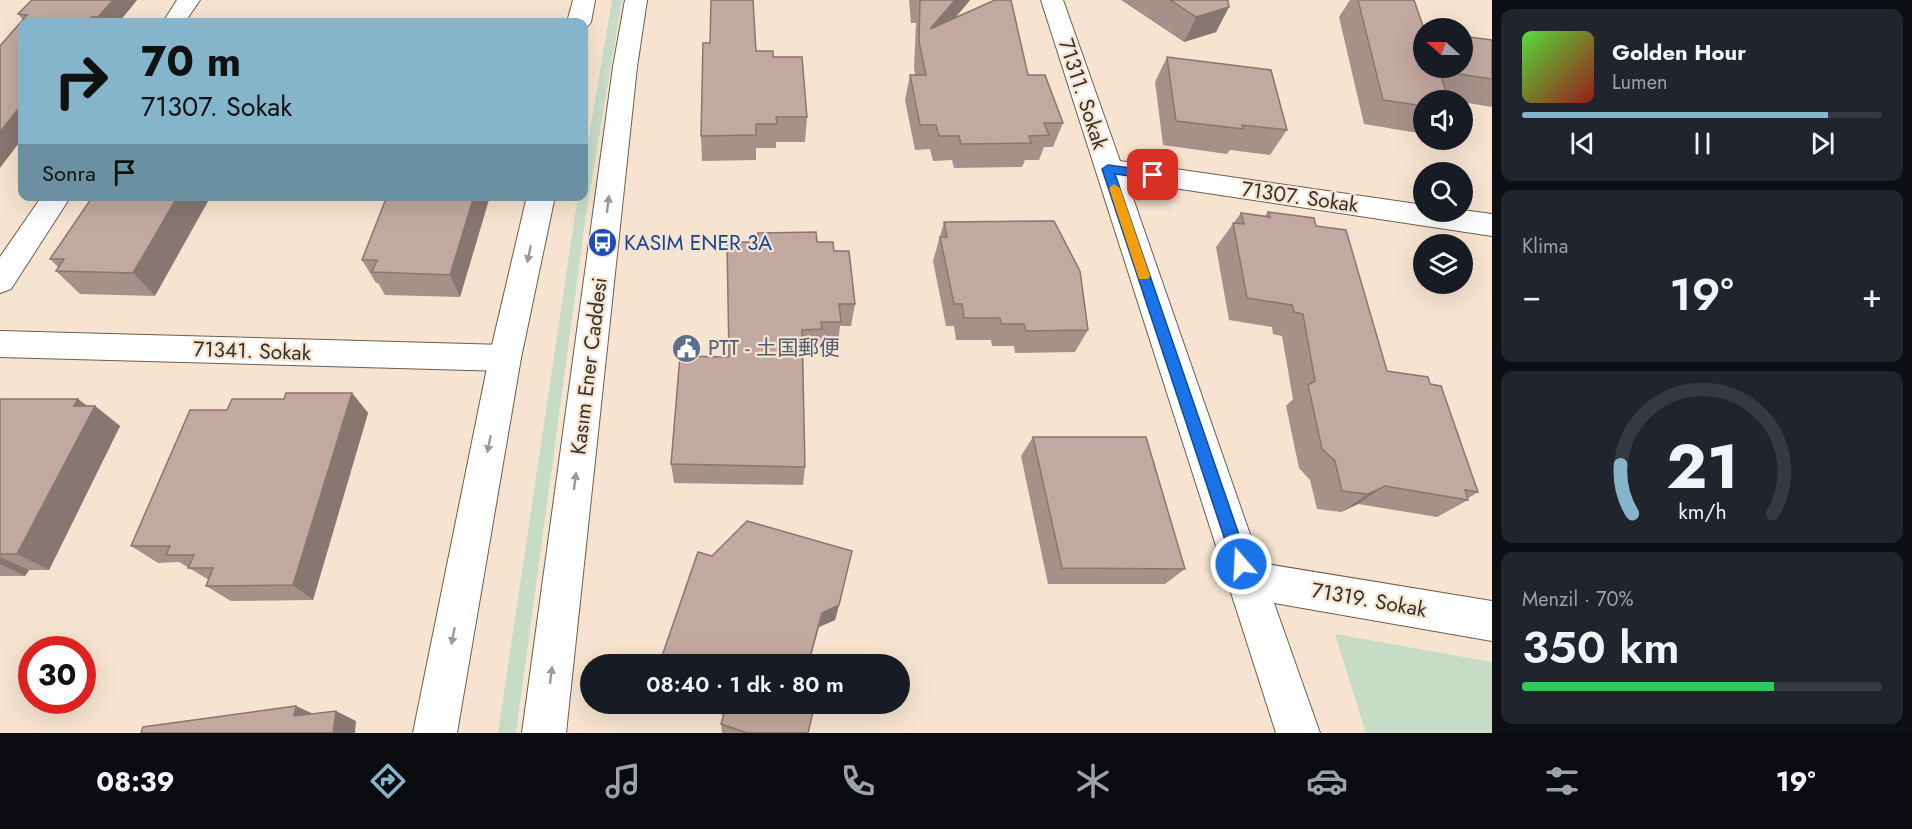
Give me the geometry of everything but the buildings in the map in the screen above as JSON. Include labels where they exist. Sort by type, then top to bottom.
[{"type":"street","points":[[177,18],[189,0]]},
{"type":"street","points":[[580,18],[584,0]]},
{"type":"street","name":"Kasım Ener Caddesi","points":[[544,733],[625,67],[636,0]]},
{"type":"street","name":"71311. Sokak","points":[[1052,0],[1298,733]]},
{"type":"street","name":"71307. Sokak","points":[[1108,169],[1492,225]]},
{"type":"street","points":[[0,281],[54,201]]},
{"type":"street","points":[[435,733],[505,358],[541,201]]},
{"type":"street","name":"71341. Sokak","points":[[0,345],[505,358]]},
{"type":"street","name":"71319. Sokak","points":[[1245,579],[1492,621]]},
{"type":"green space","points":[[612,0],[622,0],[586,215],[516,733],[498,733],[577,201],[588,201],[588,142]]},
{"type":"green space","points":[[1335,634],[1492,662],[1492,733],[1366,733]]},
{"type":"slow traffic","points":[[1114,188],[1144,276]]},
{"type":"place","name":"KASIM ENER 3A","points":[[603,243]]},
{"type":"place","name":"PTT - 土国郵便","points":[[687,348]]},
{"type":"route","points":[[1153,175],[1108,169],[1241,564]]}]
